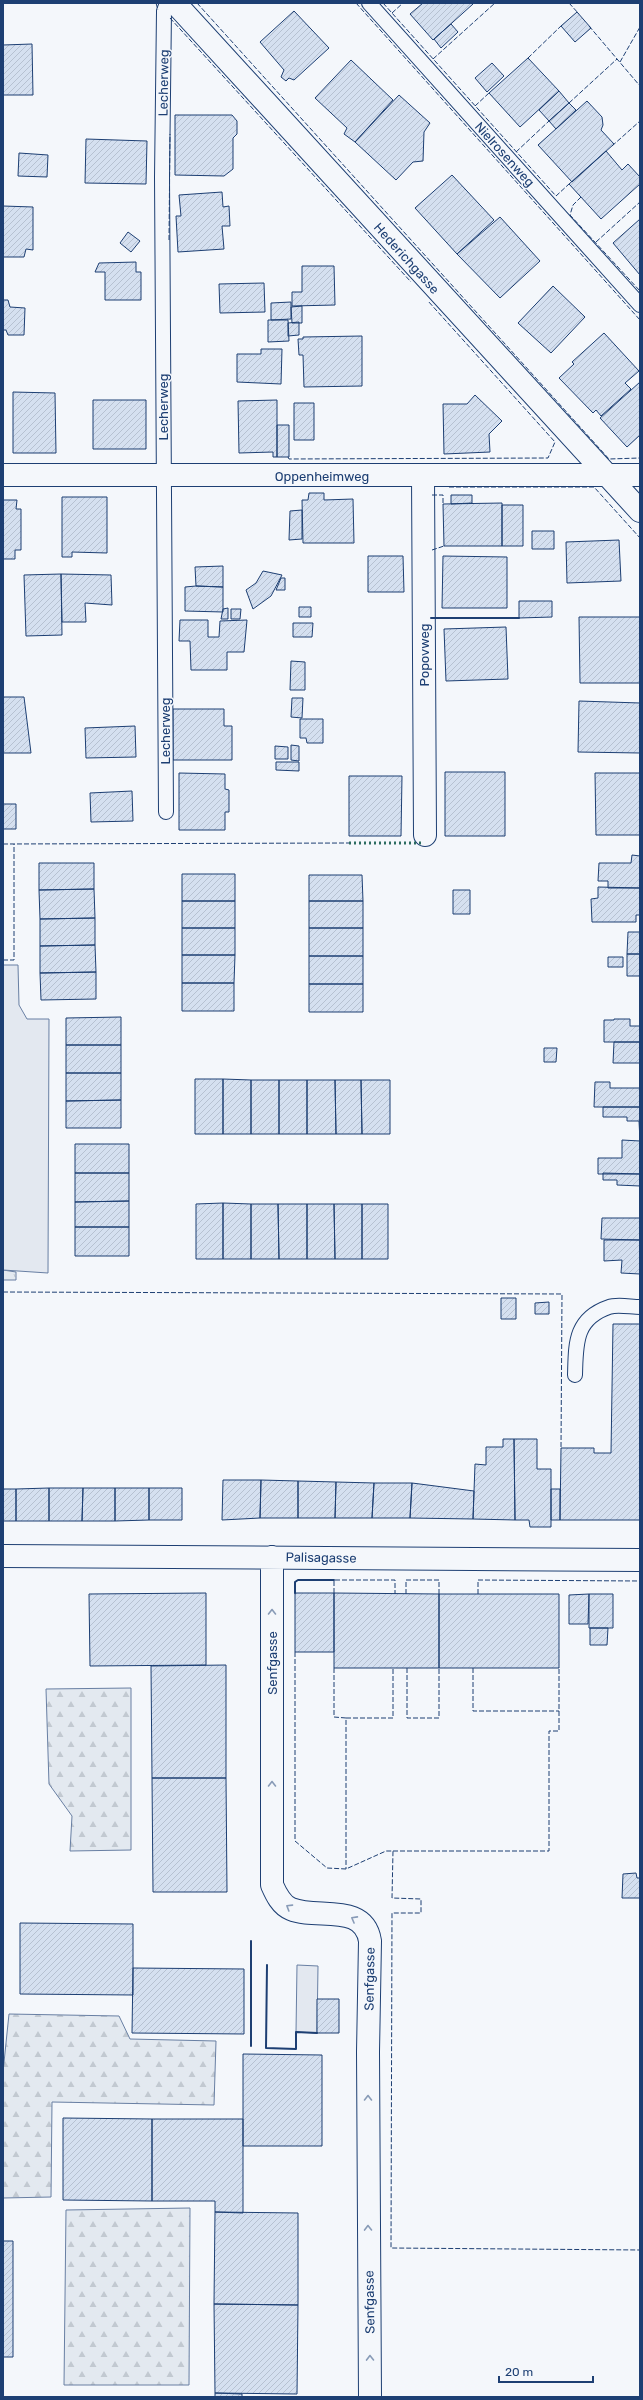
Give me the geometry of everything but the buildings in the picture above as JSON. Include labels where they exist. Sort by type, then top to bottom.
[{"type":"street","name":"Hederichgasse","points":[[176,3],[603,474],[640,511]]},
{"type":"street","name":"Oppenheimweg","points":[[3,475],[640,475]]},
{"type":"street","name":"Popovweg","points":[[423,476],[425,835]]},
{"type":"street","name":"Palisagasse","points":[[3,1556],[640,1560]]},
{"type":"street","name":"Senfgasse","points":[[272,1557],[272,1885],[279,1899],[290,1909],[304,1913],[339,1914],[351,1917],[366,1927],[370,1941],[368,2060],[370,2397]]},
{"type":"lane","name":"Lecherweg","points":[[166,812],[162,169],[164,11],[167,3]]},
{"type":"lane","name":"Nielrosenweg","points":[[369,3],[640,305]]},
{"type":"lane","points":[[575,1375],[576,1342],[582,1326],[592,1316],[610,1306],[640,1307]]},
{"type":"green space","points":[[3,1270],[16,1272],[16,1280],[3,1280]]},
{"type":"green space","points":[[131,1688],[131,1850],[70,1851],[72,1816],[49,1784],[46,1689]]},
{"type":"green space","points":[[9,2014],[119,2016],[130,2039],[216,2041],[214,2105],[52,2102],[51,2197],[3,2198],[3,2072]]},
{"type":"green space","points":[[190,2208],[189,2385],[64,2385],[66,2210]]},
{"type":"shaded area","points":[[3,965],[18,965],[19,1005],[27,1019],[49,1019],[48,1273],[3,1270]]},
{"type":"shaded area","points":[[297,1965],[318,1966],[317,2033],[296,2032]]},
{"type":"hedge","points":[[349,843],[421,843]]},
{"type":"fence","points":[[156,3],[158,10]]},
{"type":"fence","points":[[197,3],[609,459],[640,458]]},
{"type":"fence","points":[[356,3],[640,320]]},
{"type":"fence","points":[[383,3],[556,196],[569,184]]},
{"type":"fence","points":[[392,13],[403,3]]},
{"type":"fence","points":[[433,59],[495,3]]},
{"type":"fence","points":[[569,3],[579,14]]},
{"type":"fence","points":[[170,18],[411,282]]},
{"type":"fence","points":[[528,58],[562,25]]},
{"type":"fence","points":[[589,26],[640,86]]},
{"type":"fence","points":[[620,62],[640,27]]},
{"type":"fence","points":[[569,103],[617,59]]},
{"type":"fence","points":[[475,106],[489,93]]},
{"type":"fence","points":[[516,152],[549,121]]},
{"type":"fence","points":[[612,146],[640,121]]},
{"type":"fence","points":[[169,240],[170,134]]},
{"type":"fence","points":[[581,197],[573,205],[570,215],[640,291]]},
{"type":"fence","points":[[596,242],[640,202]]},
{"type":"fence","points":[[288,457],[289,459],[548,458],[555,442],[428,301]]},
{"type":"fence","points":[[449,487],[594,487],[640,538]]},
{"type":"fence","points":[[432,495],[443,495],[443,504]]},
{"type":"fence","points":[[432,550],[444,546]]},
{"type":"fence","points":[[3,844],[349,843]]},
{"type":"fence","points":[[3,960],[14,960],[14,844]]},
{"type":"fence","points":[[3,1292],[562,1294],[561,1448]]},
{"type":"fence","points":[[334,1593],[334,1580],[395,1580],[395,1594]]},
{"type":"fence","points":[[406,1594],[406,1580],[439,1580],[439,1594]]},
{"type":"fence","points":[[478,1594],[478,1580],[640,1581]]},
{"type":"fence","points":[[295,1652],[295,1841],[327,1868],[346,1869],[386,1851],[393,1851],[392,1898],[421,1899],[421,1913],[392,1913],[391,2248],[640,2250]]},
{"type":"fence","points":[[334,1668],[334,1717],[346,1718],[346,1869]]},
{"type":"fence","points":[[346,1718],[393,1718],[393,1668]]},
{"type":"fence","points":[[407,1668],[407,1718],[439,1718],[439,1668]]},
{"type":"fence","points":[[473,1668],[473,1711],[559,1711]]},
{"type":"fence","points":[[393,1851],[549,1851],[549,1731],[559,1731],[559,1668]]},
{"type":"wall","points":[[431,618],[519,618]]},
{"type":"wall","points":[[295,1593],[295,1582],[298,1580],[334,1580]]},
{"type":"wall","points":[[251,1941],[251,2046]]},
{"type":"wall","points":[[267,1965],[266,2048],[296,2049],[296,2032],[317,2033]]}]
